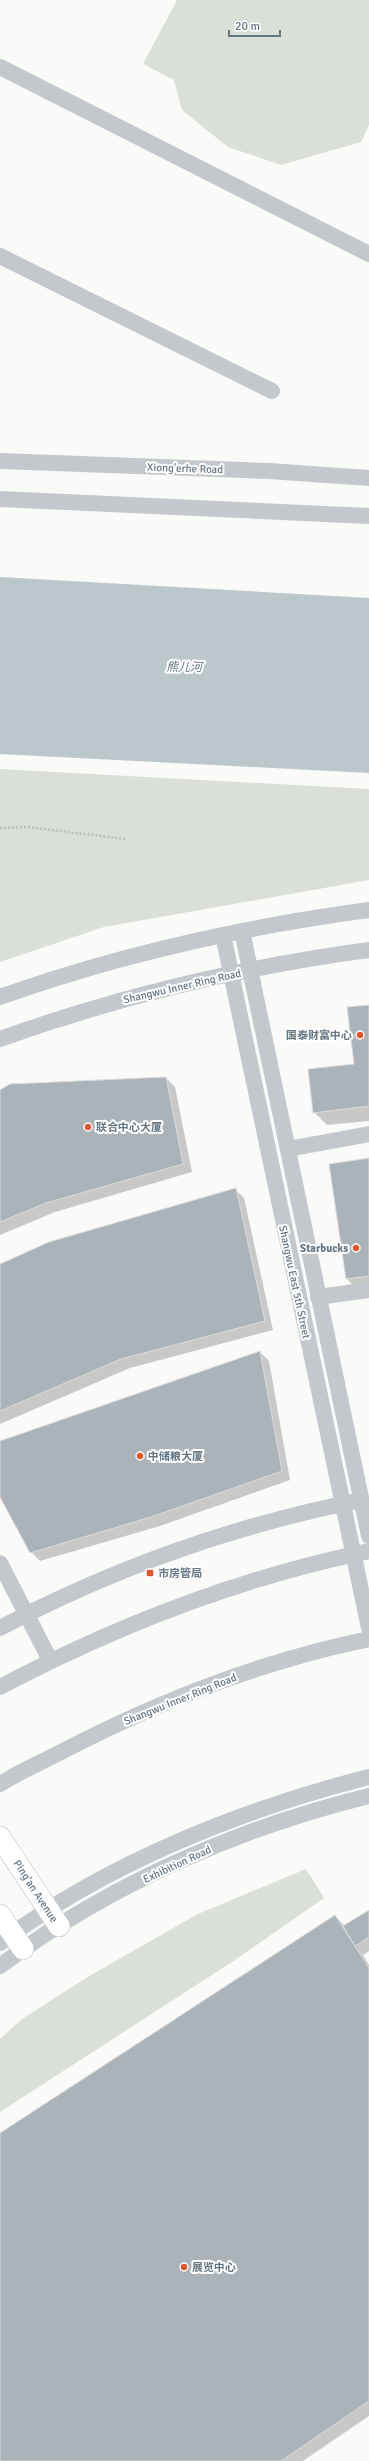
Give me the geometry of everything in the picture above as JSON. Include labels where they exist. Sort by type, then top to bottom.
[{"type":"main road","name":"Ping'an Avenue","points":[[0,1837],[54,1919]]},
{"type":"main road","points":[[0,1915],[12,1942]]},
{"type":"street","points":[[0,67],[369,254]]},
{"type":"street","points":[[0,256],[272,391]]},
{"type":"street","name":"Xiong'erhe Road","points":[[0,461],[268,471],[369,478]]},
{"type":"street","points":[[0,499],[369,516]]},
{"type":"street","points":[[0,997],[72,973],[179,944],[242,931],[369,910]]},
{"type":"street","name":"Shangwu East 5th Street","points":[[242,931],[318,1297],[365,1500],[369,1536]]},
{"type":"street","name":"Shangwu East 5th Street","points":[[223,935],[369,1628]]},
{"type":"street","name":"Shangwu Inner Ring Road","points":[[0,1039],[84,1011],[188,983],[250,970],[369,950]]},
{"type":"street","points":[[288,1150],[369,1134]]},
{"type":"street","points":[[318,1297],[369,1290]]},
{"type":"street","points":[[0,1628],[91,1585],[185,1548],[301,1513],[365,1500]]},
{"type":"street","points":[[0,1686],[50,1660],[111,1632],[202,1596],[313,1563],[369,1551]]},
{"type":"street","points":[[0,1563],[50,1660]]},
{"type":"street","name":"Shangwu Inner Ring Road","points":[[0,1784],[88,1738],[188,1694],[291,1658],[369,1639]]},
{"type":"street","name":"Exhibition Road","points":[[54,1919],[124,1868],[212,1827],[278,1802],[369,1777]]},
{"type":"street","name":"Exhibition Road","points":[[0,1966],[12,1942],[54,1919],[220,1844],[270,1824],[369,1796]]},
{"type":"path","points":[[0,828],[28,827],[125,839]]},
{"type":"shaded area","points":[[177,0],[369,0],[369,125],[361,142],[281,165],[228,147],[182,110],[174,80],[143,64]]},
{"type":"shaded area","points":[[0,769],[369,789],[369,880],[104,927],[0,962]]},
{"type":"shaded area","points":[[306,1869],[324,1898],[235,1960],[0,2112],[0,2039],[22,2019],[91,1975],[198,1914]]},
{"type":"water","name":"熊儿河","points":[[0,577],[369,598],[369,773],[0,754]]},
{"type":"building","name":"国泰财富中心","points":[[369,1005],[369,1106],[313,1113],[308,1069],[354,1064],[347,1007]]},
{"type":"building","name":"联合中心大厦","points":[[166,1077],[183,1164],[46,1203],[0,1222],[0,1090],[10,1084]]},
{"type":"building","points":[[369,1158],[369,1276],[346,1279],[329,1164]]},
{"type":"building","points":[[236,1188],[265,1321],[121,1359],[0,1411],[0,1264],[49,1242]]},
{"type":"building","name":"中储粮大厦","points":[[260,1351],[282,1471],[151,1517],[30,1553],[0,1497],[0,1441]]},
{"type":"building","points":[[369,1910],[369,1937],[355,1946],[343,1926]]},
{"type":"building","name":"展览中心","points":[[335,1915],[369,1968],[369,2401],[281,2461],[0,2461],[0,2133]]},
{"type":"place","name":"国泰财富中心","points":[[360,1035]]},
{"type":"place","name":"联合中心大厦","points":[[88,1127]]},
{"type":"place","name":"Starbucks","points":[[356,1248]]},
{"type":"place","name":"中储粮大厦","points":[[140,1456]]},
{"type":"place","name":"市房管局","points":[[150,1573]]},
{"type":"place","name":"展览中心","points":[[184,2267]]}]
